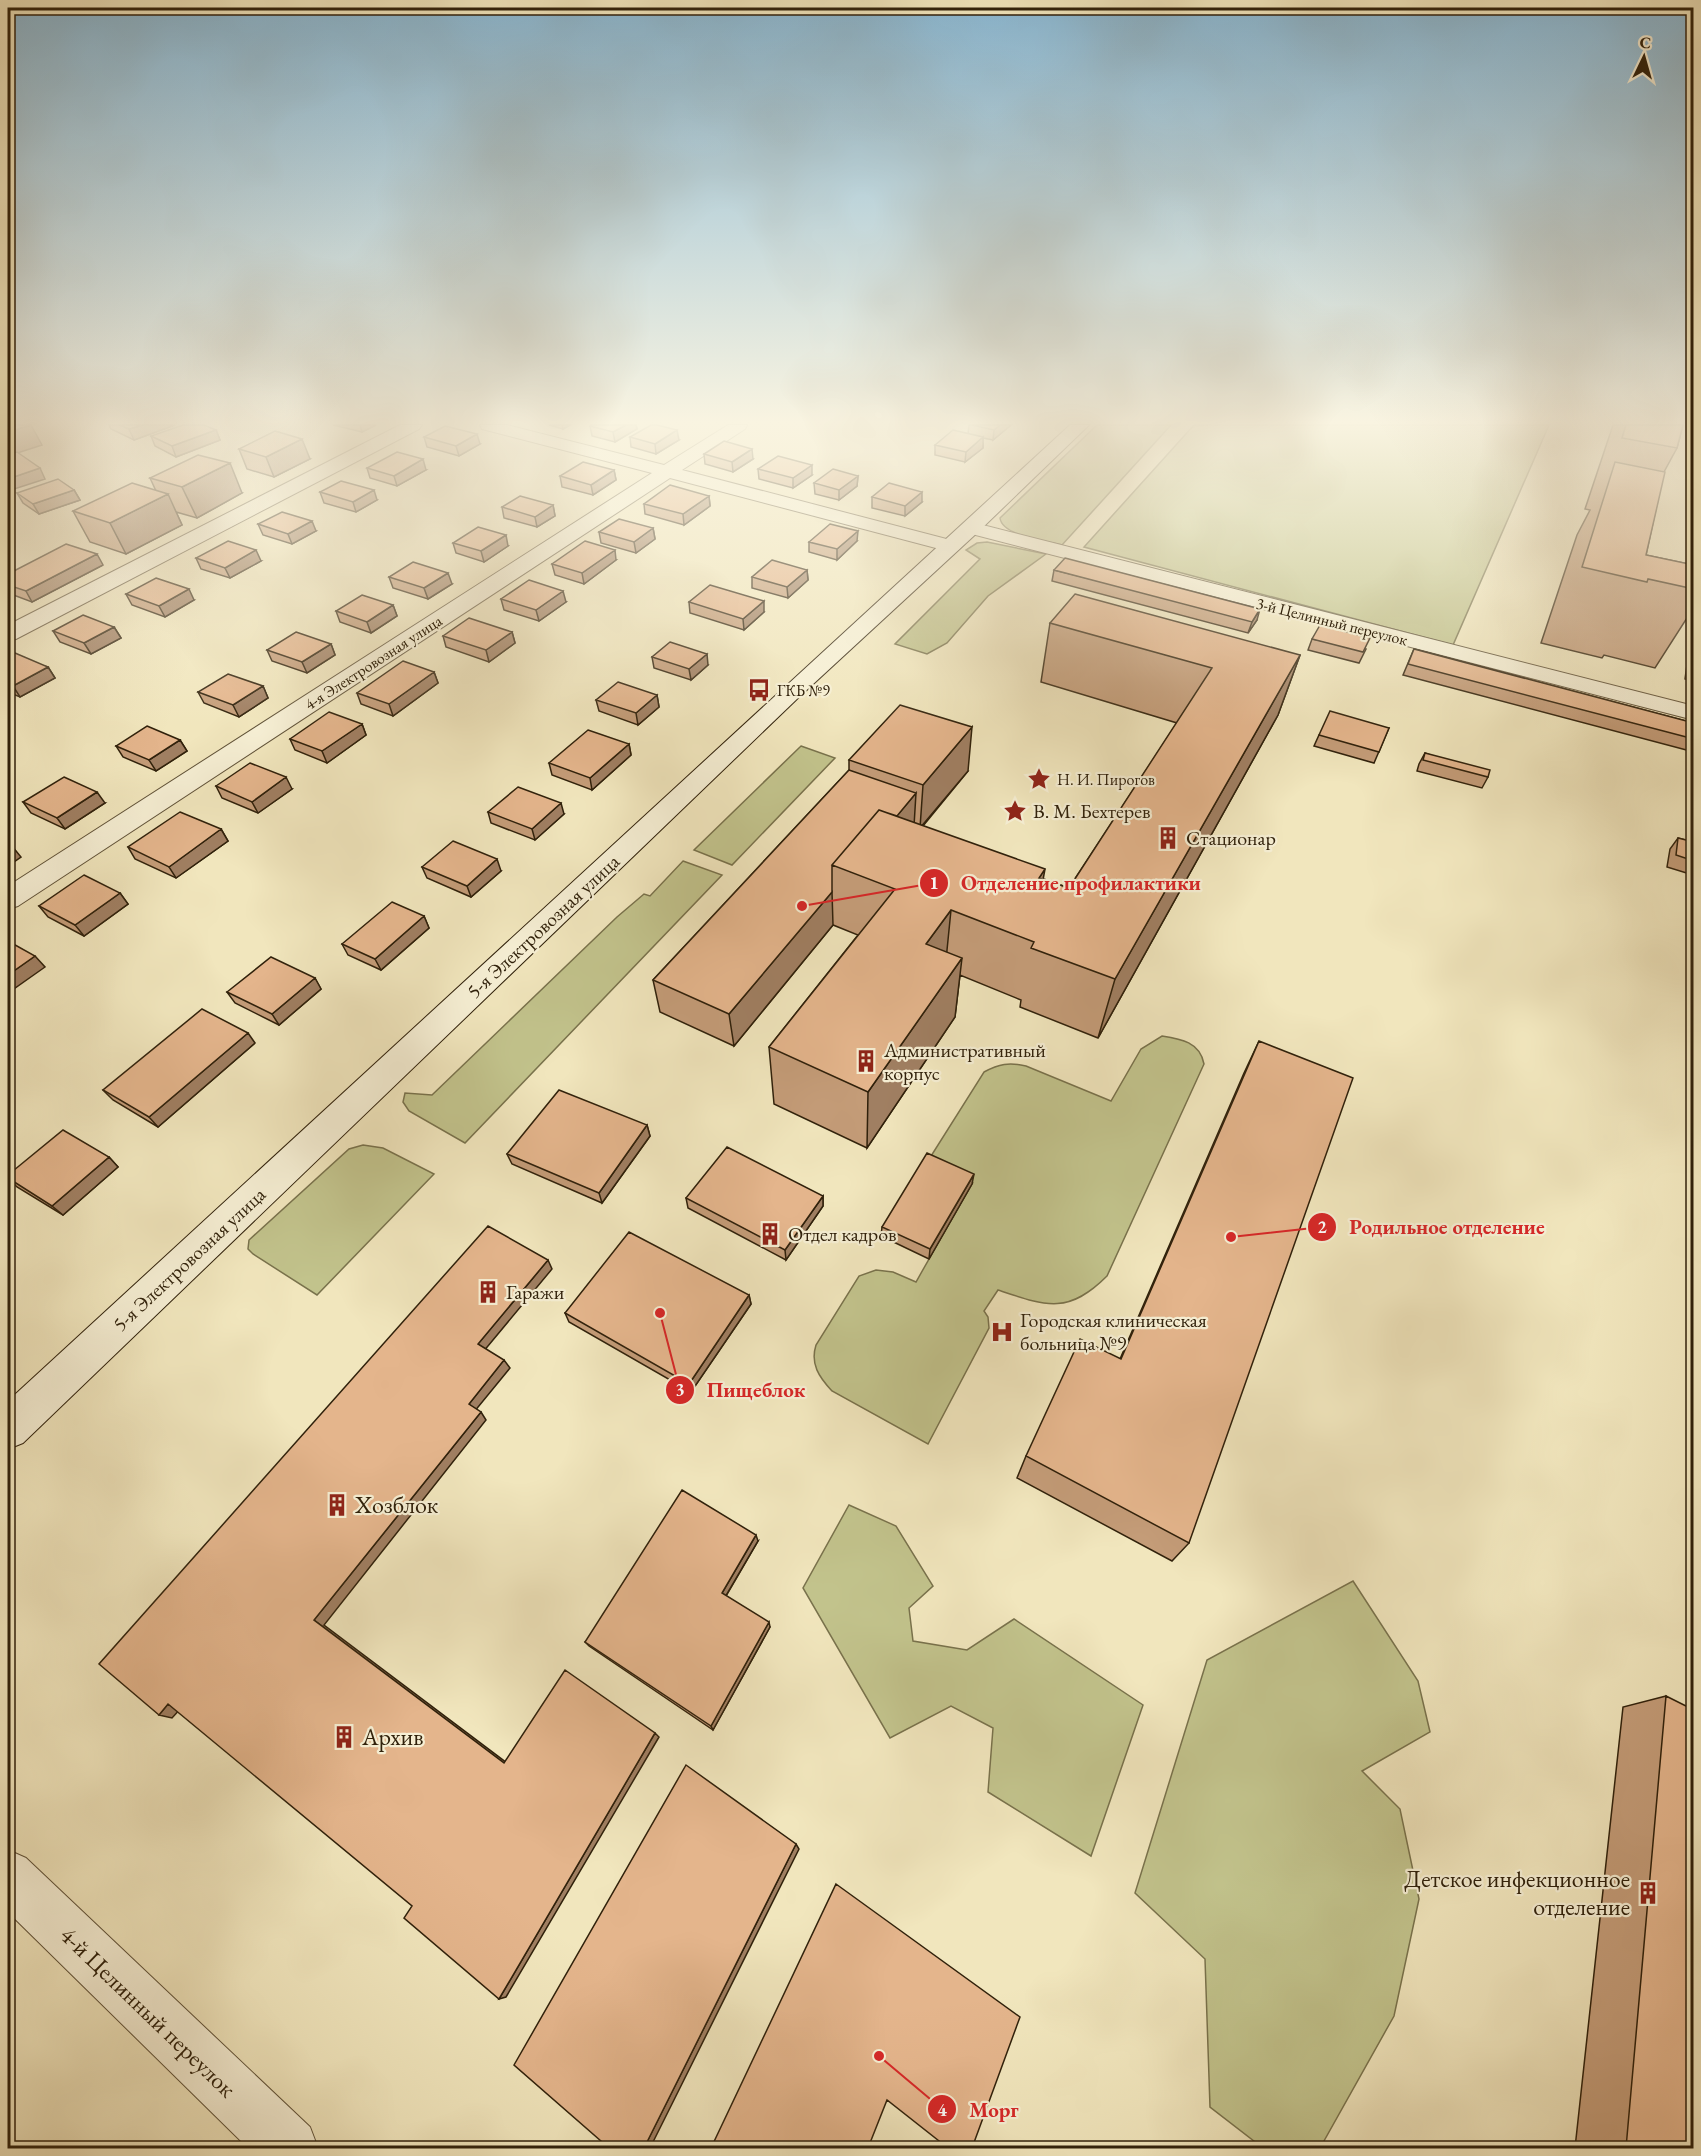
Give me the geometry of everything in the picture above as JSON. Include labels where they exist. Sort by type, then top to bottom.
[{"type":"street","points":[[8,634],[218,526]]},
{"type":"street","name":"4-я Электровозная улица","points":[[8,899],[584,526]]},
{"type":"street","points":[[871,526],[951,546]]},
{"type":"street","name":"5-я Электровозная улица","points":[[8,1429],[782,701],[974,526]]},
{"type":"street","name":"3-й Целинный переулок","points":[[971,528],[1694,713]]},
{"type":"street","name":"4-й Целинный переулок","points":[[8,1876],[289,2148]]},
{"type":"green space","points":[[1005,526],[1080,526],[1062,545],[1008,529]]},
{"type":"green space","points":[[1103,526],[1505,526],[1453,645],[1084,547]]},
{"type":"green space","points":[[987,542],[1046,554],[988,596],[947,643],[927,654],[895,644],[980,559],[966,550],[977,543]]},
{"type":"green space","points":[[801,746],[835,758],[732,865],[694,850]]},
{"type":"green space","points":[[683,861],[722,875],[465,1143],[409,1111],[403,1102],[405,1093],[432,1095],[617,917],[644,894],[650,896]]},
{"type":"green space","points":[[1162,1036],[1183,1040],[1194,1046],[1204,1064],[1107,1276],[1080,1297],[1056,1304],[1030,1300],[998,1290],[984,1311],[988,1317],[989,1328],[928,1444],[832,1391],[817,1370],[814,1358],[816,1345],[859,1276],[876,1270],[893,1272],[916,1282],[929,1259],[926,1164],[984,1072],[1004,1064],[1026,1066],[1111,1101],[1141,1049]]},
{"type":"green space","points":[[363,1145],[383,1148],[434,1174],[317,1295],[253,1254],[248,1249],[249,1240],[349,1149]]},
{"type":"green space","points":[[849,1505],[896,1526],[933,1586],[909,1608],[913,1641],[967,1650],[1014,1619],[1143,1705],[1091,1856],[988,1792],[993,1728],[951,1706],[890,1738],[803,1588]]},
{"type":"green space","points":[[1353,1581],[1418,1681],[1430,1732],[1362,1771],[1400,1809],[1419,1899],[1394,2016],[1320,2148],[1263,2148],[1210,2107],[1205,1959],[1135,1893],[1207,1660]]},
{"type":"building","points":[[263,526],[303,526],[288,534]]},
{"type":"building","points":[[609,526],[644,526],[653,528],[634,542],[599,532]]},
{"type":"building","points":[[828,526],[858,531],[837,549],[809,542]]},
{"type":"building","points":[[1595,526],[1653,526],[1646,555],[1694,565],[1694,589],[1648,579],[1647,582],[1582,567]]},
{"type":"building","points":[[478,527],[506,535],[481,551],[453,543]]},
{"type":"building","points":[[228,541],[256,550],[225,568],[196,558]]},
{"type":"building","points":[[585,541],[615,550],[582,573],[552,564]]},
{"type":"building","points":[[66,544],[97,554],[26,591],[8,585],[8,574]]},
{"type":"building","points":[[1065,558],[1260,609],[1252,622],[1054,570]]},
{"type":"building","points":[[772,560],[807,570],[787,587],[752,577]]},
{"type":"building","points":[[413,562],[448,573],[424,588],[389,577]]},
{"type":"building","points":[[156,578],[189,589],[159,606],[126,594]]},
{"type":"building","points":[[529,580],[563,591],[536,610],[501,599]]},
{"type":"building","points":[[710,585],[764,601],[743,619],[689,602]]},
{"type":"building","points":[[1075,594],[1300,655],[1115,979],[1031,948],[1034,942],[951,910],[926,944],[962,958],[868,1092],[769,1047],[895,889],[832,865],[879,810],[1045,869],[1039,878],[1069,888],[1212,668],[1050,623]]},
{"type":"building","points":[[362,595],[393,605],[367,622],[336,611]]},
{"type":"building","points":[[83,615],[114,627],[84,643],[53,631]]},
{"type":"building","points":[[469,618],[512,632],[486,650],[443,636]]},
{"type":"building","points":[[1320,625],[1370,638],[1363,652],[1312,639]]},
{"type":"building","points":[[296,632],[331,644],[302,662],[267,650]]},
{"type":"building","points":[[670,642],[707,654],[689,669],[652,657]]},
{"type":"building","points":[[1414,649],[1694,723],[1694,739],[1408,664]]},
{"type":"building","points":[[15,653],[48,667],[13,686],[8,684],[8,657]]},
{"type":"building","points":[[403,661],[434,672],[389,704],[357,693]]},
{"type":"building","points":[[228,674],[263,686],[233,705],[198,692]]},
{"type":"building","points":[[618,682],[657,695],[636,713],[596,700]]},
{"type":"building","points":[[900,705],[972,727],[923,785],[849,760]]},
{"type":"building","points":[[1330,711],[1389,728],[1379,752],[1319,735]]},
{"type":"building","points":[[329,712],[362,724],[322,751],[290,739]]},
{"type":"building","points":[[147,726],[180,740],[149,760],[116,746]]},
{"type":"building","points":[[588,730],[629,744],[590,778],[549,763]]},
{"type":"building","points":[[1425,753],[1490,770],[1488,777],[1423,760]]},
{"type":"building","points":[[250,763],[286,777],[252,802],[216,786]]},
{"type":"building","points":[[849,770],[916,793],[897,816],[879,810],[832,865],[832,892],[729,1014],[653,980]]},
{"type":"building","points":[[64,777],[97,792],[57,818],[23,802]]},
{"type":"building","points":[[518,787],[561,803],[532,829],[488,812]]},
{"type":"building","points":[[180,812],[221,829],[169,867],[128,847]]},
{"type":"building","points":[[1678,838],[1694,842],[1694,861],[1676,855]]},
{"type":"building","points":[[453,841],[497,859],[467,886],[422,867]]},
{"type":"building","points":[[84,875],[120,893],[75,925],[39,906]]},
{"type":"building","points":[[392,902],[424,916],[375,959],[342,944]]},
{"type":"building","points":[[8,941],[35,956],[8,975]]},
{"type":"building","points":[[271,957],[315,978],[272,1014],[227,992]]},
{"type":"building","points":[[202,1009],[248,1033],[149,1117],[103,1090]]},
{"type":"building","points":[[1259,1041],[1353,1078],[1189,1543],[1026,1456],[1080,1339],[1121,1359]]},
{"type":"building","points":[[559,1090],[647,1125],[599,1193],[507,1154]]},
{"type":"building","points":[[63,1130],[109,1157],[52,1206],[8,1178],[8,1175]]},
{"type":"building","name":"Отдел кадров","points":[[727,1147],[823,1196],[785,1250],[686,1198]]},
{"type":"building","points":[[927,1153],[974,1174],[930,1249],[882,1227]]},
{"type":"building","points":[[488,1226],[548,1260],[478,1344],[504,1360],[469,1404],[481,1412],[314,1620],[504,1763],[565,1670],[655,1733],[499,1999],[404,1918],[412,1906],[168,1704],[159,1715],[99,1664]]},
{"type":"building","points":[[629,1232],[749,1295],[689,1384],[565,1313]]},
{"type":"building","points":[[682,1490],[756,1535],[722,1593],[769,1622],[711,1726],[585,1642]]},
{"type":"building","points":[[1666,1696],[1694,1710],[1694,2148],[1626,2148]]},
{"type":"building","points":[[686,1765],[796,1844],[644,2148],[609,2148],[514,2065]]},
{"type":"building","points":[[836,1884],[1020,2017],[972,2148],[948,2148],[887,2100],[868,2148],[711,2148]]},
{"type":"place","name":"ГКБ №9","points":[[759,690]]},
{"type":"place","name":"Н. И. Пирогов","points":[[1039,779]]},
{"type":"place","name":"В. М. Бехтерев","points":[[1015,811]]},
{"type":"place","name":"Стационар","points":[[1168,838]]},
{"type":"place","name":"Отделение профилактики","points":[[802,906]]},
{"type":"place","name":"Административный корпус","points":[[866,1061]]},
{"type":"place","name":"Отдел кадров","points":[[770,1234]]},
{"type":"place","name":"Родильное отделение","points":[[1231,1237]]},
{"type":"place","name":"Гаражи","points":[[488,1292]]},
{"type":"place","name":"Пищеблок","points":[[660,1313]]},
{"type":"place","name":"Городская клиническая больница №9","points":[[1002,1332]]},
{"type":"place","name":"Хозблок","points":[[337,1505]]},
{"type":"place","name":"Архив","points":[[344,1737]]},
{"type":"place","name":"Детское инфекционное отделение","points":[[1648,1893]]},
{"type":"place","name":"Морг","points":[[879,2056]]}]
